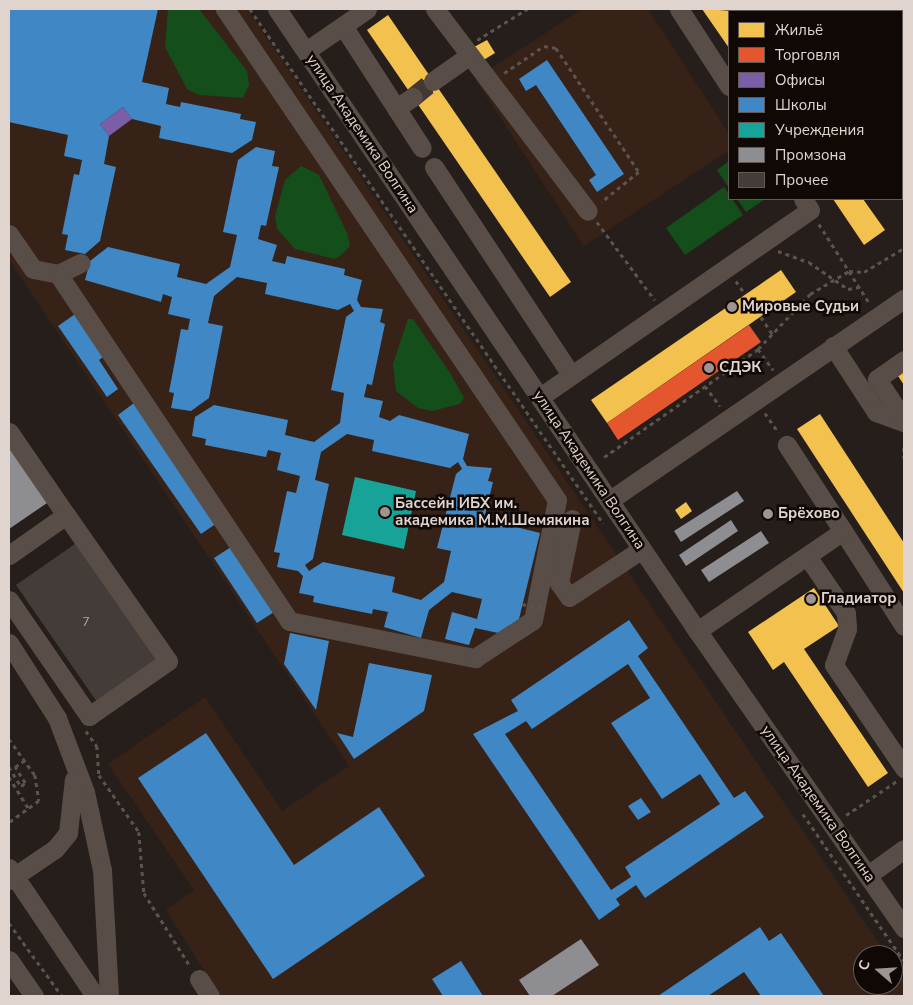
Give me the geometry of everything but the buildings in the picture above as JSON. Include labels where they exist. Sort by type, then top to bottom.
[{"type":"street","points":[[58,274],[289,621],[475,658],[533,620],[557,500],[226,9]]},
{"type":"street","name":"улица Академика Волгина","points":[[277,9],[610,500],[696,631],[904,928]]},
{"type":"street","points":[[306,51],[367,9]]},
{"type":"street","points":[[435,9],[588,211]]},
{"type":"street","points":[[679,9],[728,84]]},
{"type":"street","points":[[343,26],[422,148]]},
{"type":"street","points":[[433,81],[467,51]]},
{"type":"street","points":[[396,108],[413,96]]},
{"type":"street","points":[[434,167],[571,375]]},
{"type":"street","points":[[540,397],[760,244],[806,204]]},
{"type":"street","points":[[9,234],[33,269],[58,274],[80,263]]},
{"type":"street","points":[[610,500],[904,299]]},
{"type":"street","points":[[833,346],[876,412],[904,421]]},
{"type":"street","points":[[904,360],[877,379],[904,421]]},
{"type":"street","points":[[9,432],[168,661],[89,716],[9,600]]},
{"type":"street","points":[[787,445],[904,626]]},
{"type":"street","points":[[9,555],[66,515]]},
{"type":"street","points":[[572,519],[559,583],[569,598],[642,549]]},
{"type":"street","points":[[696,631],[843,532]]},
{"type":"street","points":[[807,556],[846,613],[847,629],[834,665],[904,768]]},
{"type":"street","points":[[9,643],[57,718],[74,753],[102,870],[109,996]]},
{"type":"street","points":[[74,753],[74,796],[68,833],[55,849],[11,875],[94,996]]},
{"type":"street","points":[[868,875],[904,849]]},
{"type":"street","points":[[9,960],[34,996]]},
{"type":"street","points":[[199,979],[210,996]]},
{"type":"path","points":[[250,9],[605,526]]},
{"type":"path","points":[[467,51],[527,9]]},
{"type":"path","points":[[491,82],[544,46],[556,48],[639,172],[588,211]]},
{"type":"path","points":[[806,204],[878,316]]},
{"type":"path","points":[[604,232],[664,311]]},
{"type":"path","points":[[760,244],[809,262],[848,289],[859,287]]},
{"type":"path","points":[[604,457],[758,349],[810,294],[849,271],[864,272],[904,248]]},
{"type":"path","points":[[761,317],[773,335]]},
{"type":"path","points":[[758,349],[781,382]]},
{"type":"path","points":[[705,386],[728,418]]},
{"type":"path","points":[[756,399],[787,445]]},
{"type":"path","points":[[904,448],[904,458]]},
{"type":"path","points":[[522,604],[542,608]]},
{"type":"path","points":[[80,722],[97,746],[99,774],[140,832],[144,893],[199,979]]},
{"type":"path","points":[[9,738],[35,774],[39,801],[9,821]]},
{"type":"path","points":[[9,767],[21,786],[25,782],[15,768],[25,760]]},
{"type":"path","points":[[846,816],[904,776]]},
{"type":"path","points":[[9,777],[29,809]]},
{"type":"path","points":[[798,806],[904,961]]},
{"type":"path","points":[[9,923],[62,996]]},
{"type":"shaded area","points":[[9,9],[247,9],[880,945],[853,945],[853,995],[903,995],[903,980],[904,996],[220,996],[166,910],[194,890],[108,764],[205,697],[282,811],[349,766],[9,260]]},
{"type":"shaded area","points":[[582,9],[648,9],[728,132],[728,151],[584,246],[475,79]]},
{"type":"green space","points":[[168,9],[199,9],[247,71],[249,85],[243,98],[199,95],[187,89],[165,47]]},
{"type":"green space","points":[[728,162],[728,186],[717,170]]},
{"type":"green space","points":[[301,166],[319,175],[347,233],[350,246],[334,259],[295,249],[277,229],[275,216],[285,180]]},
{"type":"green space","points":[[724,187],[728,193],[728,200],[733,200],[743,215],[685,255],[666,228]]},
{"type":"green space","points":[[738,200],[764,200],[746,212]]},
{"type":"green space","points":[[408,319],[413,319],[450,373],[464,398],[460,404],[432,411],[418,408],[396,391],[393,364]]},
{"type":"tunnel","points":[[413,97],[433,81]]},
{"type":"place","name":"Мировые Судьи","points":[[732,307]]},
{"type":"place","name":"СДЭК","points":[[709,368]]},
{"type":"place","name":"Бассейн ИБХ им. академика М.М.Шемякина","points":[[385,512]]},
{"type":"place","name":"Брёхово","points":[[768,514]]},
{"type":"place","name":"Гладиатор","points":[[811,599]]}]
